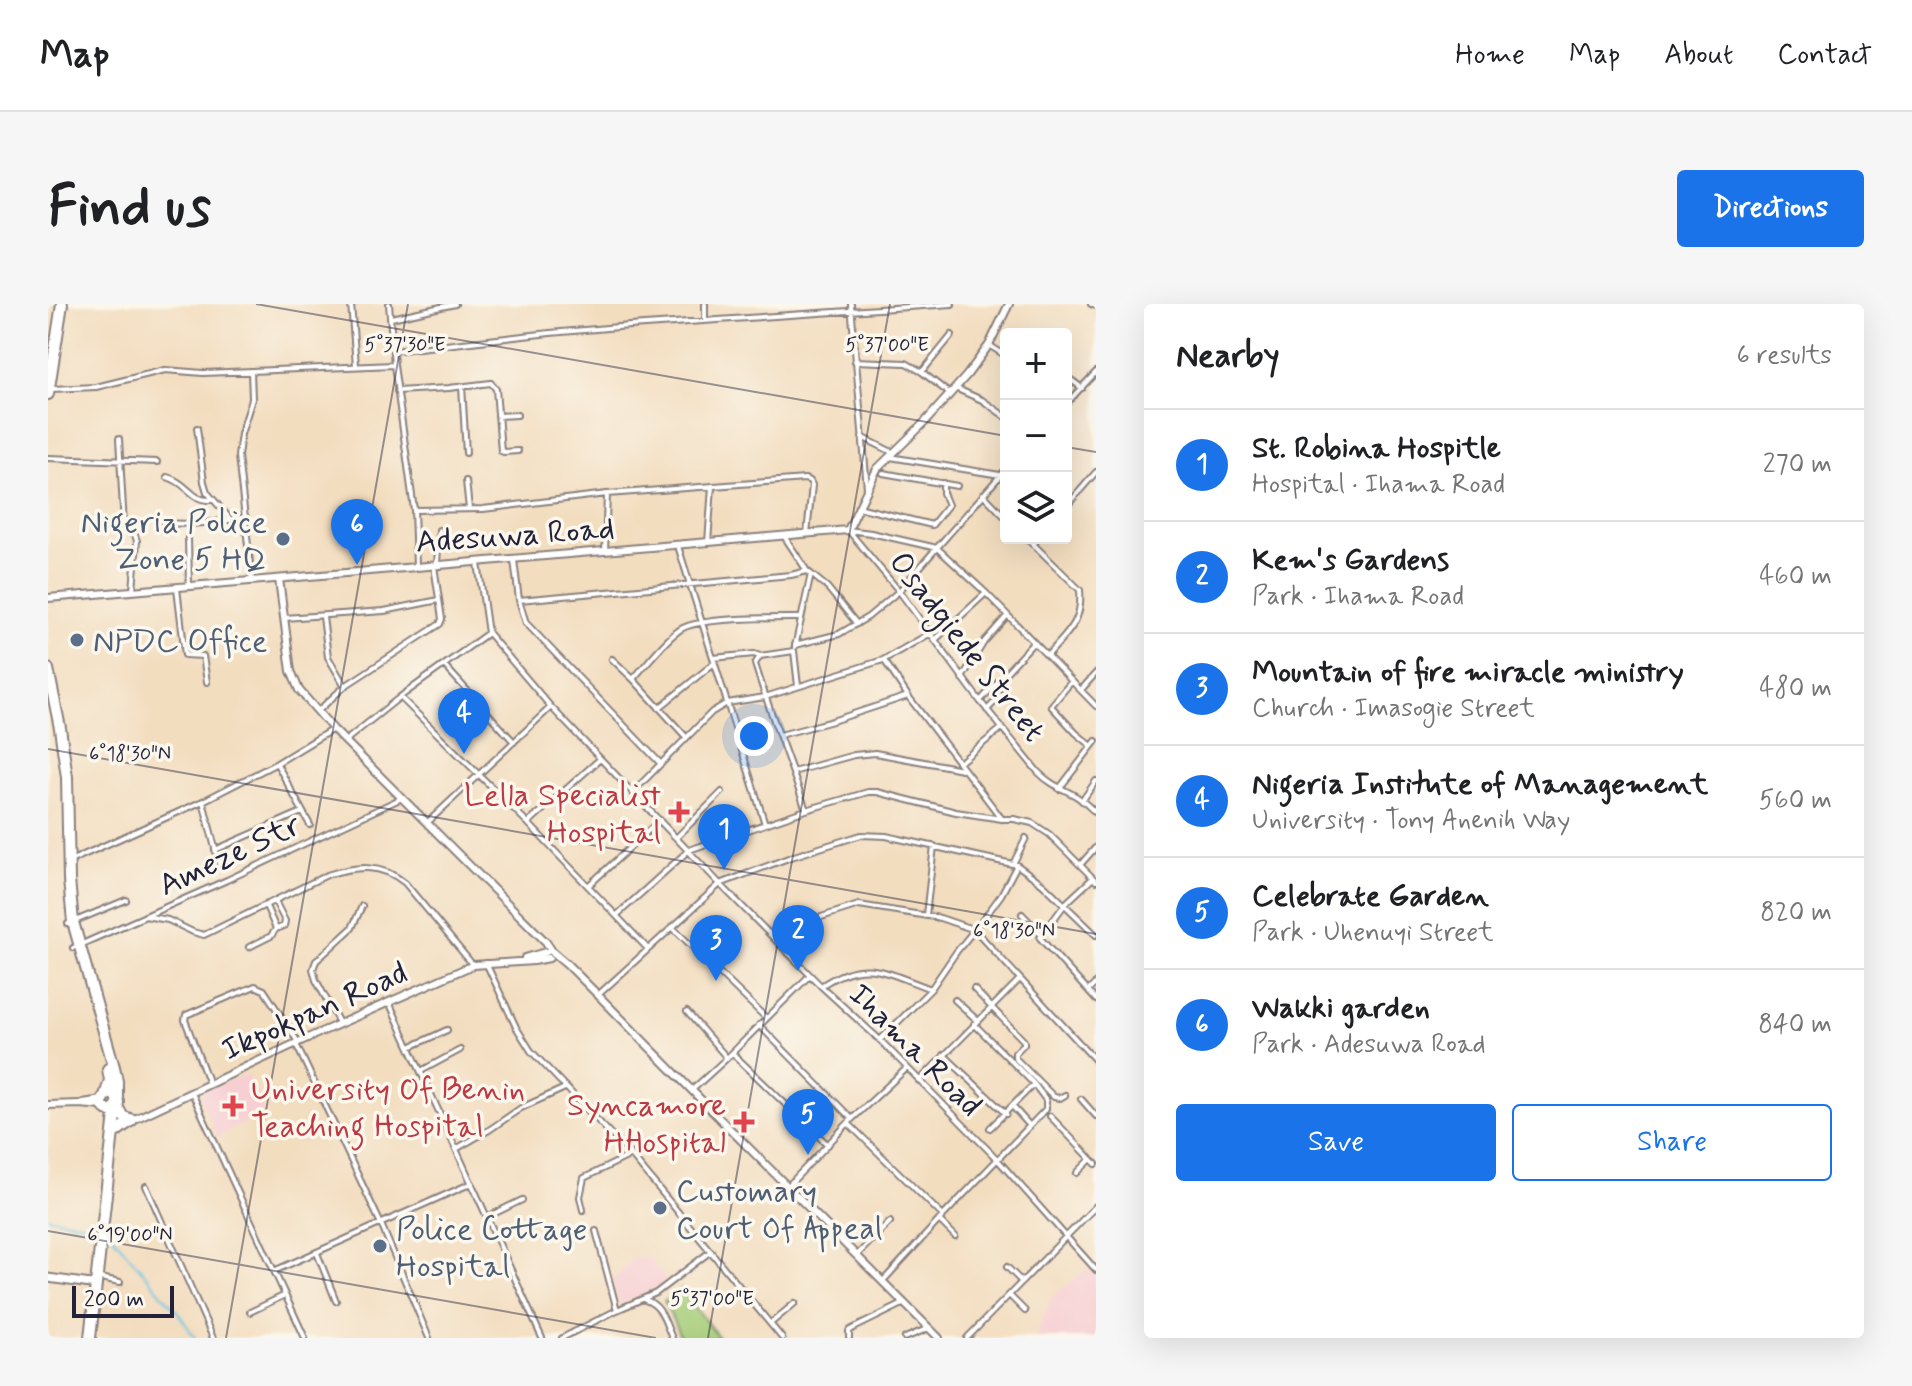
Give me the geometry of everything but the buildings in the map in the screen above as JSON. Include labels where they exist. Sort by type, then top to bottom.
[{"type":"highway","points":[[48,392],[60,304]]},
{"type":"highway","points":[[48,359],[56,328]]},
{"type":"highway","points":[[48,669],[67,777],[70,923]]},
{"type":"highway","points":[[49,697],[62,780],[63,882],[70,923],[109,1072],[110,1126],[90,1338]]},
{"type":"highway","points":[[84,1338],[114,1133],[110,1105]]},
{"type":"highway","points":[[114,1133],[135,1119]]},
{"type":"main road","points":[[48,1280],[93,1284]]},
{"type":"street","points":[[351,304],[356,365]]},
{"type":"street","points":[[389,304],[397,391],[414,510],[416,566]]},
{"type":"street","points":[[390,318],[455,304]]},
{"type":"street","points":[[705,304],[705,320]]},
{"type":"street","points":[[851,304],[867,488]]},
{"type":"street","points":[[393,351],[550,333],[952,304]]},
{"type":"street","points":[[848,530],[877,469],[925,422],[979,360],[1009,304]]},
{"type":"street","points":[[922,372],[952,335]]},
{"type":"street","points":[[989,345],[1000,352]]},
{"type":"street","points":[[855,361],[902,362],[952,391],[982,400],[1000,413]]},
{"type":"street","points":[[48,392],[96,387],[165,370],[203,373],[394,365]]},
{"type":"street","points":[[251,371],[252,399],[243,423],[238,456],[252,581]]},
{"type":"street","points":[[1069,400],[1096,372]]},
{"type":"street","points":[[1072,380],[1082,388]]},
{"type":"street","points":[[397,391],[491,383],[495,385],[501,451],[518,451]]},
{"type":"street","points":[[462,386],[466,453]]},
{"type":"street","points":[[498,416],[517,415]]},
{"type":"street","points":[[197,428],[207,492],[231,520]]},
{"type":"street","points":[[862,437],[890,454],[1000,475]]},
{"type":"street","points":[[119,439],[124,526],[135,535],[137,541],[133,591]]},
{"type":"street","points":[[48,458],[157,462]]},
{"type":"street","points":[[1072,500],[1096,472]]},
{"type":"street","points":[[883,473],[957,486]]},
{"type":"street","points":[[659,708],[714,661],[795,648],[839,634],[857,624],[899,591],[1000,475]]},
{"type":"street","points":[[167,477],[183,484],[195,497],[212,500]]},
{"type":"street","points":[[414,510],[483,509],[607,494],[808,479],[812,485],[807,534]]},
{"type":"street","points":[[466,481],[469,509]]},
{"type":"street","points":[[858,507],[932,525],[948,505],[943,483]]},
{"type":"street","points":[[708,543],[712,486]]},
{"type":"street","points":[[605,552],[607,494]]},
{"type":"street","points":[[983,494],[1000,512]]},
{"type":"street","points":[[163,523],[219,523],[246,517]]},
{"type":"street","points":[[318,712],[345,686],[440,624],[436,566],[439,530]]},
{"type":"street","name":"Adesuwa Road","points":[[48,598],[848,530],[937,548]]},
{"type":"street","name":"Osadgiede Street","points":[[848,530],[899,591],[962,678],[1038,772],[1096,813]]},
{"type":"street","points":[[784,536],[809,573],[827,587],[857,624]]},
{"type":"street","points":[[188,538],[189,587]]},
{"type":"street","points":[[1033,544],[1080,590],[1080,612],[1076,622],[1047,656]]},
{"type":"street","points":[[678,546],[765,824]]},
{"type":"street","points":[[937,548],[986,593],[1096,706]]},
{"type":"street","points":[[514,560],[522,613],[531,629],[661,764]]},
{"type":"street","points":[[345,741],[488,633],[478,563]]},
{"type":"street","points":[[519,600],[809,573]]},
{"type":"street","points":[[798,686],[795,648],[809,573]]},
{"type":"street","points":[[279,579],[291,671],[299,690],[318,712],[546,942],[550,954],[567,964],[939,1338]]},
{"type":"street","points":[[177,588],[185,655],[203,656],[207,682]]},
{"type":"street","points":[[935,640],[986,593]]},
{"type":"street","points":[[284,618],[384,611],[439,600]]},
{"type":"street","points":[[323,616],[328,657],[345,686]]},
{"type":"street","points":[[962,678],[984,642],[1007,616]]},
{"type":"street","points":[[633,679],[679,630],[691,625],[761,618],[800,618]]},
{"type":"street","name":"Ihama Road","points":[[488,633],[600,759],[810,975],[880,1040],[997,1159],[1096,1270]]},
{"type":"street","points":[[633,791],[712,712],[727,703],[765,697],[843,674],[883,660],[931,633]]},
{"type":"street","points":[[980,701],[1033,643]]},
{"type":"street","points":[[760,656],[755,664],[806,810]]},
{"type":"street","points":[[612,659],[686,737]]},
{"type":"street","points":[[883,660],[1002,819]]},
{"type":"street","points":[[444,665],[514,742]]},
{"type":"street","points":[[1081,690],[1096,673]]},
{"type":"street","points":[[1059,789],[1094,744],[1076,733],[1051,706],[1072,681]]},
{"type":"street","points":[[987,710],[1002,694],[1011,699]]},
{"type":"street","points":[[780,735],[908,696]]},
{"type":"street","points":[[400,697],[528,823],[648,949]]},
{"type":"street","points":[[428,822],[551,707]]},
{"type":"street","points":[[959,763],[1002,728]]},
{"type":"street","points":[[68,862],[203,801],[277,763],[333,729]]},
{"type":"street","points":[[793,772],[854,755],[875,753],[965,770]]},
{"type":"street","points":[[528,823],[600,759]]},
{"type":"street","points":[[277,763],[310,825]]},
{"type":"street","points":[[1082,801],[1096,781]]},
{"type":"street","points":[[677,837],[722,792]]},
{"type":"street","points":[[617,915],[689,850],[806,810],[877,792],[956,812],[1024,820],[1049,834],[1094,879],[1065,904],[1040,938],[1096,1000]]},
{"type":"street","name":"Ameze Str","points":[[76,947],[403,798]]},
{"type":"street","points":[[203,801],[219,864]]},
{"type":"street","points":[[215,850],[302,812]]},
{"type":"street","points":[[588,886],[661,820]]},
{"type":"street","points":[[598,995],[720,884],[861,835],[886,836],[1015,864],[1043,884],[1096,935]]},
{"type":"street","points":[[880,1040],[931,989],[1001,895],[1026,838]]},
{"type":"street","points":[[926,915],[934,846]]},
{"type":"street","points":[[1080,865],[1096,847]]},
{"type":"street","points":[[145,916],[168,920],[204,935],[327,875],[370,867],[396,875],[418,896],[473,965]]},
{"type":"street","points":[[70,923],[126,900]]},
{"type":"street","points":[[275,901],[285,924],[276,928]]},
{"type":"street","points":[[770,934],[859,905],[940,918],[975,930],[1096,1061]]},
{"type":"street","points":[[266,906],[276,928]]},
{"type":"street","points":[[340,1024],[313,969],[316,961],[352,928],[362,906]]},
{"type":"street","points":[[1022,914],[1041,934]]},
{"type":"street","points":[[672,927],[766,1018]]},
{"type":"street","points":[[249,947],[271,936],[276,928]]},
{"type":"street","name":"Ikpokpan Road","points":[[135,1119],[473,965],[550,954]]},
{"type":"street","points":[[486,963],[523,1040],[631,1155],[782,1338]]},
{"type":"street","points":[[821,986],[845,972],[868,969],[931,989]]},
{"type":"street","points":[[692,1090],[810,975]]},
{"type":"street","points":[[919,1081],[1020,979]]},
{"type":"street","points":[[1088,991],[1096,983]]},
{"type":"street","points":[[209,1084],[185,1020],[186,1015],[255,986],[261,987],[297,1043],[381,1224],[429,1338]]},
{"type":"street","points":[[974,989],[1024,1041],[1015,1058],[1054,1097],[1057,1099],[1065,1095]]},
{"type":"street","points":[[883,1281],[1047,1107],[1046,1100],[1034,1084],[955,1000]]},
{"type":"street","points":[[389,1002],[542,1338]]},
{"type":"street","points":[[687,1012],[730,1056],[828,1145]]},
{"type":"street","points":[[759,1025],[955,1236]]},
{"type":"street","points":[[410,1047],[447,1030]]},
{"type":"street","points":[[421,1071],[460,1050]]},
{"type":"street","points":[[944,1055],[1006,1114]]},
{"type":"street","points":[[788,1186],[850,1121],[907,1068]]},
{"type":"street","points":[[990,1128],[1034,1084]]},
{"type":"street","points":[[456,1149],[521,1108],[565,1088]]},
{"type":"street","points":[[192,1092],[305,1338]]},
{"type":"street","points":[[1081,1099],[1096,1116]]},
{"type":"street","points":[[48,1105],[110,1105],[135,1119]]},
{"type":"street","points":[[110,1105],[135,1119]]},
{"type":"street","points":[[1013,1107],[1030,1126]]},
{"type":"street","points":[[1050,1116],[1096,1164]]},
{"type":"street","points":[[583,1210],[580,1197],[584,1178],[631,1155]]},
{"type":"street","points":[[1077,1173],[1091,1159]]},
{"type":"street","points":[[274,1271],[472,1183]]},
{"type":"street","points":[[146,1186],[213,1338]]},
{"type":"street","points":[[487,1217],[522,1200]]},
{"type":"street","points":[[967,1338],[1096,1206]]},
{"type":"street","points":[[857,1255],[890,1222]]},
{"type":"street","points":[[596,1231],[617,1310]]},
{"type":"street","points":[[562,1338],[656,1293],[711,1251]]},
{"type":"street","points":[[317,1253],[336,1301]]},
{"type":"street","points":[[1091,1265],[1096,1260]]},
{"type":"street","points":[[1007,1267],[1022,1282]]},
{"type":"street","points":[[93,1284],[120,1282]]},
{"type":"street","points":[[653,1303],[656,1293]]},
{"type":"street","points":[[250,1312],[285,1295]]},
{"type":"street","points":[[1009,1295],[1025,1311]]},
{"type":"street","points":[[643,1299],[658,1307],[672,1338]]},
{"type":"street","points":[[771,1323],[795,1303]]},
{"type":"street","points":[[849,1338],[852,1329],[905,1303]]},
{"type":"street","points":[[905,1338],[929,1328]]},
{"type":"shaded area","name":"University Of Benin Teaching Hospital","points":[[247,1074],[265,1113],[217,1137],[201,1098],[204,1091]]},
{"type":"shaded area","points":[[649,1257],[667,1282],[654,1291],[619,1305],[612,1280],[631,1260]]},
{"type":"shaded area","points":[[1088,1268],[1096,1276],[1096,1338],[1035,1338],[1052,1297]]},
{"type":"green space","points":[[681,1289],[719,1338],[681,1338],[664,1301]]},
{"type":"waterway","points":[[48,1217],[94,1228]]},
{"type":"waterway","points":[[111,1234],[179,1314],[195,1338]]},
{"type":"place","name":"Nigeria Police Zone 5 HQ","points":[[283,539]]},
{"type":"place","name":"Wakki garden","points":[[357,565]]},
{"type":"place","name":"NPDC Office","points":[[77,640]]},
{"type":"place","name":"Nigeria Institute of Management","points":[[464,754]]},
{"type":"place","name":"Lella Specialist Hospital","points":[[679,812]]},
{"type":"place","name":"St. Robina Hospitle","points":[[724,870]]},
{"type":"place","name":"Kem's Gardens","points":[[798,971]]},
{"type":"place","name":"Mountain of fire miracle ministry","points":[[716,981]]},
{"type":"place","name":"University Of Benin Teaching Hospital","points":[[233,1106]]},
{"type":"place","name":"Syncamore HHospital","points":[[744,1122]]},
{"type":"place","name":"Celebrate Garden","points":[[808,1155]]},
{"type":"place","name":"Customary Court Of Appeal","points":[[660,1208]]},
{"type":"place","name":"Police Cottage Hospital","points":[[380,1246]]}]
